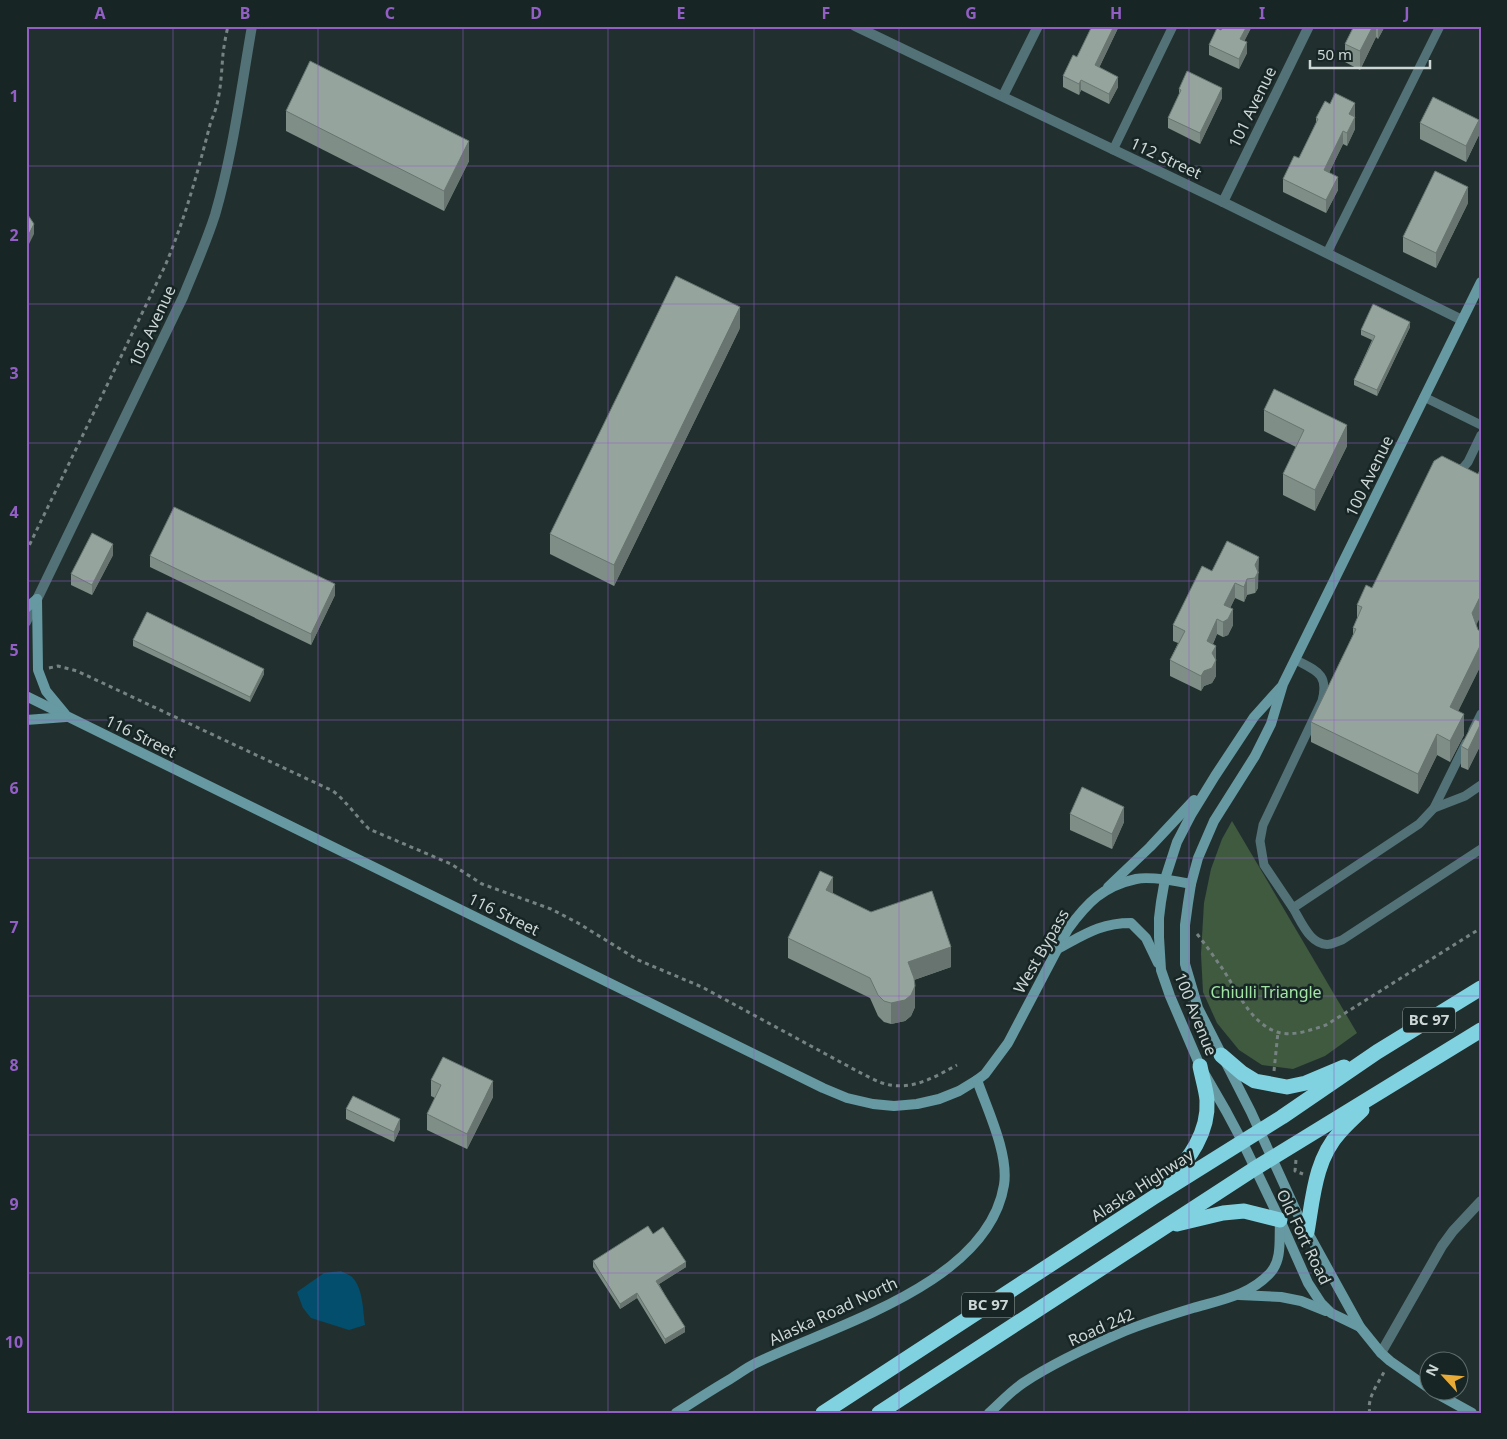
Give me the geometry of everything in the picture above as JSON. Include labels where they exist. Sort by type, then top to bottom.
[{"type":"highway","name":"Alaska Highway","points":[[822,1413],[1282,1117],[1377,1052],[1481,988]]},
{"type":"highway","name":"BC 97","points":[[879,1413],[1254,1169],[1481,1030]]},
{"type":"highway","points":[[1221,1055],[1242,1073],[1255,1081],[1287,1087],[1306,1083],[1377,1052]]},
{"type":"highway","points":[[1154,1198],[1184,1164],[1200,1140],[1205,1122],[1207,1100],[1200,1066]]},
{"type":"highway","points":[[1307,1232],[1317,1177],[1328,1149],[1339,1133],[1381,1092]]},
{"type":"highway","points":[[1166,1227],[1223,1213],[1244,1211],[1280,1220]]},
{"type":"main road","name":"100 Avenue","points":[[1272,1159],[1260,1131],[1198,1008],[1184,964],[1185,925],[1191,884],[1198,858],[1214,820],[1255,756],[1271,724],[1284,684],[1481,282]]},
{"type":"main road","points":[[26,608],[37,599]]},
{"type":"main road","points":[[37,599],[38,670],[46,691],[68,717]]},
{"type":"main road","name":"100 Avenue","points":[[1254,1169],[1242,1141],[1200,1066],[1170,996],[1162,970],[1159,918],[1164,879],[1177,842],[1190,815],[1254,717],[1284,684]]},
{"type":"main road","name":"116 Street","points":[[26,696],[823,1088],[873,1104],[894,1106],[939,1100],[977,1080]]},
{"type":"main road","points":[[26,720],[68,717]]},
{"type":"main road","points":[[1104,890],[1174,824],[1214,776]]},
{"type":"main road","name":"West Bypass","points":[[977,1080],[984,1074],[1008,1043],[1068,929],[1080,913],[1104,890],[1137,878],[1164,879],[1191,884]]},
{"type":"main road","points":[[1056,949],[1108,924],[1131,924],[1146,938],[1162,970]]},
{"type":"main road","name":"Alaska Road North","points":[[676,1413],[754,1364],[841,1327],[907,1294],[959,1260],[990,1224],[999,1204],[1004,1183],[1002,1151],[977,1080]]},
{"type":"main road","name":"Old Fort Road","points":[[1272,1159],[1307,1232],[1360,1327],[1381,1353],[1420,1382]]},
{"type":"main road","name":"Old Fort Road","points":[[1254,1169],[1280,1220],[1308,1283],[1321,1303],[1331,1313],[1360,1327]]},
{"type":"main road","name":"Road 242","points":[[989,1413],[1022,1384],[1057,1363],[1092,1346],[1159,1319],[1239,1295],[1259,1283],[1272,1271],[1279,1258],[1280,1220]]},
{"type":"main road","name":"Road 242","points":[[1239,1295],[1281,1297],[1331,1313]]},
{"type":"main road","points":[[1452,1402],[1472,1413]]},
{"type":"street","name":"105 Avenue","points":[[26,622],[183,297],[202,253],[215,214],[234,136],[252,26]]},
{"type":"street","name":"112 Street","points":[[855,26],[1223,202],[1462,320]]},
{"type":"street","points":[[1003,96],[1038,26]]},
{"type":"street","name":"101 Avenue","points":[[1223,202],[1309,26]]},
{"type":"street","points":[[1381,1353],[1442,1246],[1453,1231],[1481,1201]]},
{"type":"lane","points":[[1113,150],[1173,26]]},
{"type":"lane","points":[[1327,253],[1440,26]]},
{"type":"lane","points":[[1424,397],[1480,423]]},
{"type":"lane","points":[[1445,470],[1462,469],[1468,462],[1481,435]]},
{"type":"lane","points":[[1296,660],[1313,669],[1322,678],[1325,690],[1322,701],[1263,825],[1260,841],[1264,865],[1310,937],[1322,944],[1331,944],[1342,940],[1481,849]]},
{"type":"lane","points":[[1293,908],[1419,824],[1434,808],[1481,714]]},
{"type":"lane","points":[[1434,808],[1465,796],[1481,785]]},
{"type":"path","points":[[26,552],[178,238],[192,195],[211,121],[216,112],[228,26]]},
{"type":"path","points":[[38,670],[58,666],[77,670],[333,791],[344,799],[369,829],[451,864],[482,884],[552,909],[638,960],[702,987],[857,1071],[883,1083],[901,1086],[917,1084],[957,1065]]},
{"type":"path","points":[[1197,933],[1223,969],[1244,1006],[1258,1020],[1278,1032],[1310,1031],[1326,1024],[1481,928]]},
{"type":"path","points":[[1274,1071],[1278,1032]]},
{"type":"path","points":[[1296,1160],[1295,1171],[1304,1174]]},
{"type":"path","points":[[1370,1413],[1370,1401],[1390,1361]]},
{"type":"green space","name":"Chiulli Triangle","points":[[1232,821],[1357,1033],[1325,1056],[1293,1069],[1262,1065],[1239,1050],[1217,1023],[1203,992],[1201,954],[1204,903],[1211,869],[1222,839]]},
{"type":"water","points":[[341,1271],[351,1276],[356,1282],[363,1306],[365,1325],[349,1330],[311,1318],[303,1308],[297,1292],[324,1273]]},
{"type":"building","points":[[1092,26],[1114,26],[1095,65],[1118,77],[1109,94],[1081,80],[1079,84],[1063,76],[1073,55],[1077,57]]},
{"type":"building","points":[[1223,26],[1247,26],[1240,39],[1247,42],[1239,59],[1209,45],[1217,28],[1221,30]]},
{"type":"building","points":[[1354,26],[1373,26],[1360,51],[1345,44]]},
{"type":"building","points":[[310,61],[469,141],[444,191],[286,111]]},
{"type":"building","points":[[1187,71],[1222,88],[1200,133],[1168,118],[1181,90],[1179,89]]},
{"type":"building","points":[[1335,93],[1355,103],[1349,114],[1355,117],[1347,133],[1343,131],[1324,170],[1338,177],[1326,200],[1283,179],[1294,156],[1299,158],[1325,101],[1330,104]]},
{"type":"building","points":[[1433,97],[1479,120],[1466,146],[1420,123]]},
{"type":"building","points":[[1435,171],[1468,187],[1436,253],[1403,237]]},
{"type":"building","points":[[26,212],[34,224],[26,240]]},
{"type":"building","points":[[676,276],[740,307],[614,565],[550,534]]},
{"type":"building","points":[[1373,304],[1410,322],[1377,390],[1354,380],[1375,336],[1361,330]]},
{"type":"building","points":[[1274,389],[1347,425],[1315,490],[1283,474],[1304,430],[1264,410]]},
{"type":"building","points":[[1442,456],[1478,474],[1481,468],[1481,595],[1472,613],[1478,630],[1481,631],[1481,644],[1450,707],[1464,714],[1450,741],[1437,734],[1418,774],[1311,722],[1356,629],[1353,628],[1362,607],[1357,605],[1366,585],[1372,588],[1434,461]]},
{"type":"building","points":[[174,507],[335,584],[311,634],[150,556]]},
{"type":"building","points":[[92,533],[113,544],[92,585],[71,574]]},
{"type":"building","points":[[1227,541],[1259,557],[1255,565],[1258,572],[1255,578],[1247,579],[1244,587],[1235,583],[1224,605],[1233,609],[1228,619],[1223,622],[1217,619],[1207,641],[1216,646],[1212,653],[1216,660],[1212,668],[1204,671],[1201,676],[1170,660],[1185,631],[1173,625],[1202,566],[1212,571]]},
{"type":"building","points":[[147,612],[264,669],[250,697],[133,640]]},
{"type":"building","points":[[1475,719],[1481,723],[1468,750],[1461,746]]},
{"type":"building","points":[[1082,787],[1124,807],[1112,834],[1070,814]]},
{"type":"building","points":[[820,871],[833,877],[826,890],[871,912],[932,891],[951,947],[908,962],[915,986],[911,995],[905,1000],[891,1003],[884,1001],[878,995],[870,978],[788,938]]},
{"type":"building","points":[[443,1057],[493,1081],[467,1134],[427,1114],[441,1085],[431,1080]]},
{"type":"building","points":[[353,1096],[400,1119],[394,1132],[346,1109]]},
{"type":"building","points":[[648,1226],[653,1234],[663,1227],[686,1262],[656,1281],[685,1327],[665,1339],[637,1293],[620,1304],[593,1261]]}]
